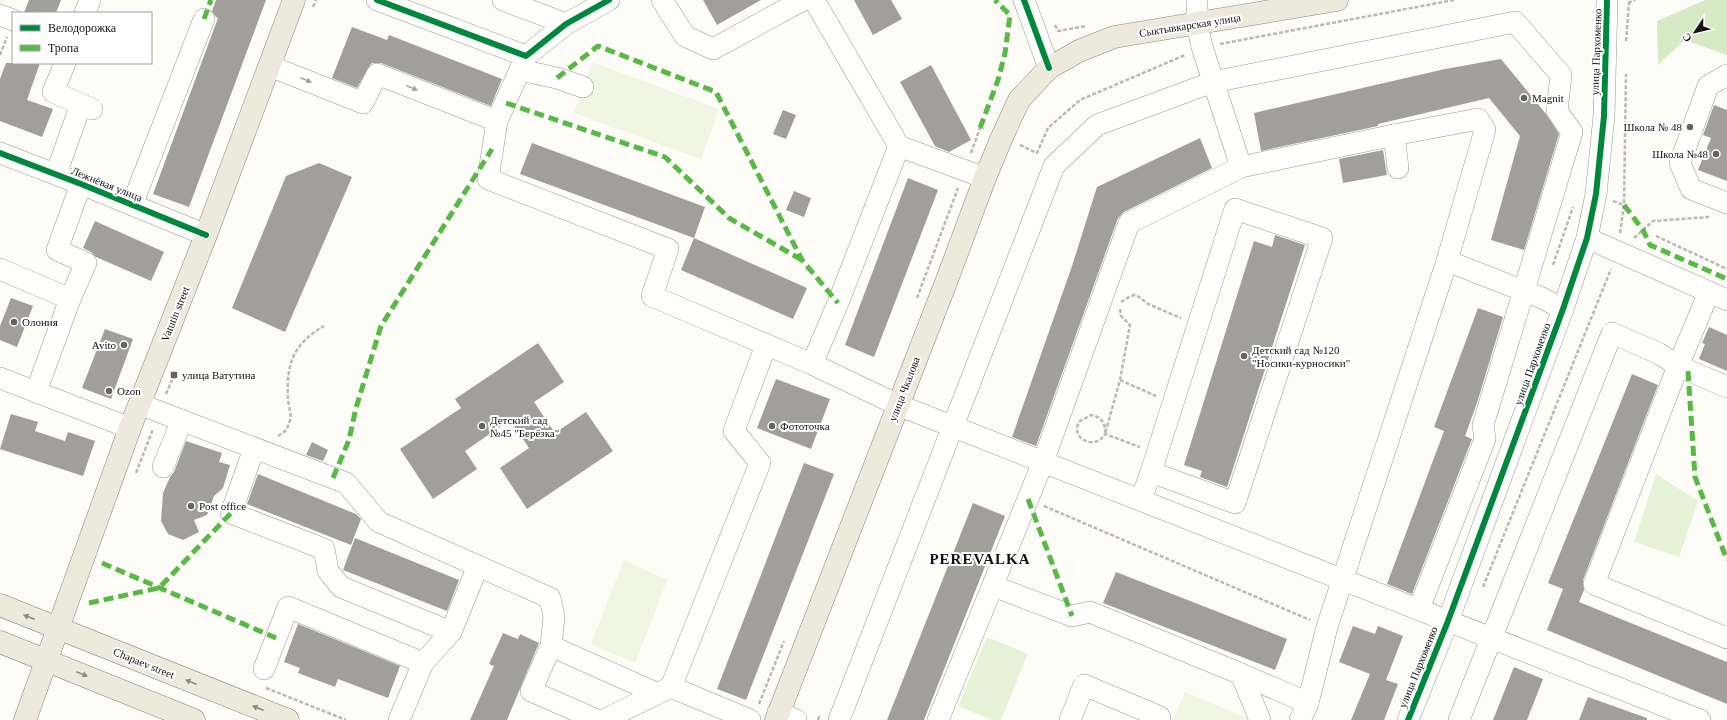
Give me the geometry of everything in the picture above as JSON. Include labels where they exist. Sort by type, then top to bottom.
[{"type":"main road","name":"Vatutin street","points":[[25,720],[130,428],[206,235],[294,0]]},
{"type":"main road","name":"Сыктывкарская улица","points":[[1049,68],[1079,51],[1114,37],[1337,0]]},
{"type":"main road","name":"улица Чкалова","points":[[783,717],[898,405],[985,178],[1019,100],[1049,68]]},
{"type":"main road","name":"Chapaev street","points":[[0,606],[288,720]]},
{"type":"main road","points":[[0,642],[194,720]]},
{"type":"street","points":[[85,12],[90,0]]},
{"type":"street","points":[[503,0],[566,24]]},
{"type":"street","points":[[609,0],[566,24],[523,63],[497,122],[488,178],[668,249],[652,296],[766,346],[812,364],[898,405],[1700,720]]},
{"type":"street","points":[[662,0],[685,36],[713,49],[803,0]]},
{"type":"street","points":[[814,0],[899,146],[985,178]]},
{"type":"street","points":[[1024,0],[1028,6],[1049,68]]},
{"type":"street","points":[[1197,0],[1197,24],[1202,48],[1241,167]]},
{"type":"street","name":"улица Пархоменко","points":[[1408,720],[1448,621],[1563,309],[1587,238],[1596,194],[1604,116],[1607,0]]},
{"type":"street","points":[[385,2],[557,78],[583,87]]},
{"type":"street","points":[[0,15],[12,20]]},
{"type":"street","points":[[132,205],[204,19]]},
{"type":"street","points":[[839,720],[1054,166],[1097,125],[1213,82],[1515,22],[1561,76],[1558,111],[1572,132],[1483,425],[1485,439],[1419,610]]},
{"type":"street","points":[[56,174],[86,107],[53,92],[65,64]]},
{"type":"street","points":[[270,66],[363,103],[377,74],[497,122]]},
{"type":"street","points":[[1727,75],[1708,86],[1680,163],[1691,189],[1727,203]]},
{"type":"street","points":[[938,720],[1043,462],[1129,224],[1241,167],[1478,119],[1485,130],[1447,261],[1327,627],[1304,711],[1241,674],[1090,612],[1072,616],[993,586]]},
{"type":"street","points":[[1394,135],[1398,168]]},
{"type":"street","points":[[812,364],[838,303],[899,146]]},
{"type":"street","name":"Лежнёвая улица","points":[[0,153],[206,235]]},
{"type":"street","points":[[36,392],[70,299],[86,263],[57,250],[81,184]]},
{"type":"street","points":[[1141,500],[1235,209],[1322,238],[1235,503],[1151,472]]},
{"type":"street","points":[[1587,238],[1718,296],[1678,366],[1594,584],[1727,638]]},
{"type":"street","points":[[1447,261],[1524,291],[1563,309]]},
{"type":"street","points":[[0,269],[70,299]]},
{"type":"street","points":[[1458,720],[1492,638],[1612,333],[1658,353],[1678,366],[1727,387]]},
{"type":"street","points":[[604,720],[664,690],[760,463],[734,431],[766,346]]},
{"type":"street","points":[[0,378],[130,428]]},
{"type":"street","points":[[139,404],[346,483],[379,522],[550,598],[554,616],[551,646],[531,691],[597,720]]},
{"type":"street","points":[[163,467],[182,420]]},
{"type":"street","points":[[254,449],[230,513],[324,550],[328,571],[341,587],[451,632]]},
{"type":"street","points":[[399,720],[423,663],[451,632],[478,566]]},
{"type":"street","points":[[264,669],[288,607],[423,663]]},
{"type":"street","points":[[551,646],[664,690],[750,720]]},
{"type":"street","points":[[1241,674],[1260,720]]},
{"type":"street","points":[[1070,720],[1084,685],[1160,716],[1159,720]]},
{"type":"path","points":[[1626,46],[1629,3],[1635,0]]},
{"type":"path","points":[[1051,19],[1058,31],[1089,26]]},
{"type":"path","points":[[1481,591],[1609,276],[1617,252],[1624,205],[1626,69]]},
{"type":"path","points":[[1617,252],[1653,222],[1712,217]]},
{"type":"path","points":[[1656,236],[1727,269]]},
{"type":"path","points":[[1105,434],[1103,422],[1095,415],[1086,416],[1078,423],[1077,430],[1078,436],[1087,442],[1096,442],[1103,438],[1105,434],[1120,380],[1130,325],[1121,316],[1119,310],[1122,301],[1134,295],[1139,297],[1148,304],[1181,318],[1179,325]]},
{"type":"path","points":[[254,449],[286,431],[291,418],[288,403],[287,382],[291,358],[301,343],[324,326]]},
{"type":"path","points":[[1120,380],[1158,397],[1160,390]]},
{"type":"path","points":[[1105,434],[1144,448]]},
{"type":"path","points":[[1028,499],[1327,627]]},
{"type":"green space","points":[[1705,0],[1727,0],[1727,54],[1726,55],[1685,40],[1658,65],[1657,21]]},
{"type":"green space","points":[[592,62],[719,109],[701,159],[574,113]]},
{"type":"green space","points":[[1656,474],[1698,501],[1679,557],[1634,542]]},
{"type":"green space","points":[[624,560],[667,580],[635,663],[591,644]]},
{"type":"green space","points":[[987,637],[1028,654],[1001,720],[992,720],[958,706]]},
{"type":"green space","points":[[1185,692],[1244,717],[1243,720],[1173,720]]},
{"type":"building","points":[[29,0],[61,0],[56,12],[24,12]]},
{"type":"building","points":[[216,0],[266,0],[189,207],[153,194],[218,18],[212,11]]},
{"type":"building","points":[[703,0],[761,0],[717,25]]},
{"type":"building","points":[[854,0],[891,0],[902,19],[873,35]]},
{"type":"building","points":[[352,27],[387,40],[389,35],[502,79],[491,106],[381,63],[372,63],[370,65],[357,88],[332,78]]},
{"type":"building","points":[[1501,59],[1546,114],[1559,134],[1524,250],[1491,240],[1520,136],[1489,98],[1378,124],[1378,126],[1261,151],[1254,113],[1445,69]]},
{"type":"building","points":[[6,63],[40,64],[27,100],[53,109],[42,137],[0,121],[0,79]]},
{"type":"building","points":[[931,65],[971,140],[949,152],[935,146],[900,82]]},
{"type":"building","name":"Школа №48","points":[[1714,105],[1727,110],[1727,181],[1698,170],[1711,138],[1703,135]]},
{"type":"building","points":[[783,110],[796,115],[786,139],[773,134]]},
{"type":"building","points":[[1200,138],[1212,168],[1124,212],[1118,218],[1036,446],[1012,437],[1072,266],[1097,187]]},
{"type":"building","points":[[532,143],[705,207],[694,238],[520,174]]},
{"type":"building","points":[[1383,150],[1387,175],[1343,183],[1339,159]]},
{"type":"building","points":[[319,163],[352,177],[285,332],[232,308],[286,176]]},
{"type":"building","points":[[908,178],[938,190],[874,357],[845,345]]},
{"type":"building","points":[[794,191],[811,198],[804,217],[786,210]]},
{"type":"building","points":[[95,221],[164,252],[151,281],[96,257],[91,252],[83,248]]},
{"type":"building","name":"Детский сад №120 \"Носики-курносики\"","points":[[1275,235],[1305,245],[1227,487],[1200,477],[1202,471],[1184,465],[1254,241],[1272,247]]},
{"type":"building","points":[[694,238],[807,288],[793,319],[681,270]]},
{"type":"building","points":[[11,298],[33,306],[17,347],[0,340],[0,326]]},
{"type":"building","points":[[1478,308],[1503,317],[1477,403],[1465,436],[1472,439],[1412,594],[1387,584],[1444,431],[1434,427]]},
{"type":"building","points":[[1709,327],[1727,335],[1727,371],[1699,359],[1705,344],[1702,343]]},
{"type":"building","points":[[105,329],[133,339],[111,399],[82,388]]},
{"type":"building","name":"Детский сад №45 \"Берёзка\"","points":[[538,343],[564,382],[534,402],[555,433],[586,412],[613,451],[527,509],[500,468],[529,448],[510,420],[465,451],[477,469],[433,499],[400,449],[461,408],[455,399]]},
{"type":"building","points":[[1632,374],[1658,385],[1583,580],[1584,590],[1579,602],[1727,662],[1727,704],[1547,630],[1563,589],[1548,583]]},
{"type":"building","points":[[776,379],[830,399],[811,449],[757,428]]},
{"type":"building","points":[[11,414],[38,422],[35,431],[65,441],[68,432],[95,441],[83,476],[0,449]]},
{"type":"building","points":[[186,441],[222,453],[219,462],[230,465],[223,488],[214,496],[207,515],[194,520],[199,532],[183,540],[168,534],[161,521],[163,493],[170,477],[174,472]]},
{"type":"building","points":[[312,442],[328,450],[323,461],[306,455]]},
{"type":"building","points":[[804,463],[834,474],[746,700],[717,689]]},
{"type":"building","points":[[258,474],[356,514],[361,519],[351,545],[247,504]]},
{"type":"building","points":[[973,503],[1005,516],[924,720],[887,720]]},
{"type":"building","points":[[355,538],[459,580],[447,611],[343,570]]},
{"type":"building","points":[[1116,572],[1287,639],[1275,670],[1103,603]]},
{"type":"building","points":[[298,624],[400,666],[388,698],[338,679],[335,687],[298,673],[300,668],[284,662]]},
{"type":"building","points":[[1353,626],[1375,634],[1378,626],[1403,636],[1386,680],[1398,684],[1384,720],[1351,720],[1370,674],[1339,662]]},
{"type":"building","points":[[503,633],[518,639],[520,634],[539,643],[507,720],[470,720],[494,666],[489,664]]},
{"type":"building","points":[[1514,667],[1543,679],[1527,720],[1493,720]]},
{"type":"building","points":[[1588,697],[1647,718],[1647,720],[1579,720]]},
{"type":"marked path","points":[[204,19],[211,0]]},
{"type":"marked path","points":[[980,128],[998,80],[1005,53],[1010,15],[995,0]]},
{"type":"marked path","points":[[557,78],[598,46],[716,92],[802,260],[838,303]]},
{"type":"marked path","points":[[506,103],[665,157],[729,218],[802,260]]},
{"type":"marked path","points":[[333,478],[349,440],[356,408],[381,326],[492,149]]},
{"type":"marked path","points":[[1624,205],[1643,230],[1650,245],[1727,279]]},
{"type":"marked path","points":[[1688,371],[1695,477],[1727,560]]},
{"type":"marked path","points":[[1028,499],[1072,616]]},
{"type":"marked path","points":[[89,603],[159,588],[231,513]]},
{"type":"marked path","points":[[102,563],[276,638]]},
{"type":"cycle path","points":[[377,0],[526,56],[566,24],[609,0]]},
{"type":"cycle path","points":[[1024,0],[1049,68]]},
{"type":"cycle path","points":[[1408,720],[1448,621],[1563,309],[1587,238],[1596,194],[1604,116],[1607,0]]},
{"type":"cycle path","points":[[0,153],[206,235]]},
{"type":"place","name":"Magnit","points":[[1524,98]]},
{"type":"place","name":"Школа № 48","points":[[1690,127]]},
{"type":"place","name":"Школа №48","points":[[1716,154]]},
{"type":"place","name":"Олония","points":[[14,322]]},
{"type":"place","name":"Avito","points":[[124,345]]},
{"type":"place","name":"Детский сад №120 \"Носики-курносики\"","points":[[1244,356]]},
{"type":"place","name":"улица Ватутина","points":[[174,375]]},
{"type":"place","name":"Ozon","points":[[109,391]]},
{"type":"place","name":"Детский сад №45 \"Берёзка\"","points":[[482,426]]},
{"type":"place","name":"Фототочка","points":[[772,426]]},
{"type":"place","name":"Post office","points":[[191,506]]},
{"type":"district","name":"PEREVALKA","points":[[980,559]]}]
